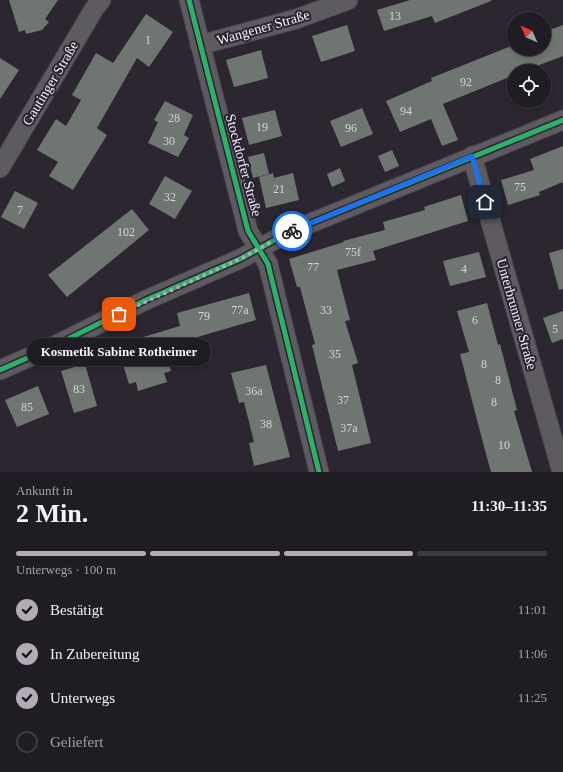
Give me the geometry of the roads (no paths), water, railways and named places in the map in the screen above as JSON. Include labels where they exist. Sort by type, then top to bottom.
[{"type":"street","name":"Gautinger Straße","points":[[0,168],[94,9],[101,0]]},
{"type":"street","name":"Stockdorfer Straße","points":[[189,0],[248,231],[268,264],[318,472]]},
{"type":"street","name":"Wangener Straße","points":[[200,45],[296,19],[348,0]]},
{"type":"street","points":[[0,370],[146,300],[240,259],[289,232],[563,120]]},
{"type":"street","name":"Unterbrunner Straße","points":[[472,156],[562,472]]},
{"type":"place","name":"Kosmetik Sabine Rotheimer","points":[[119,314]]}]
